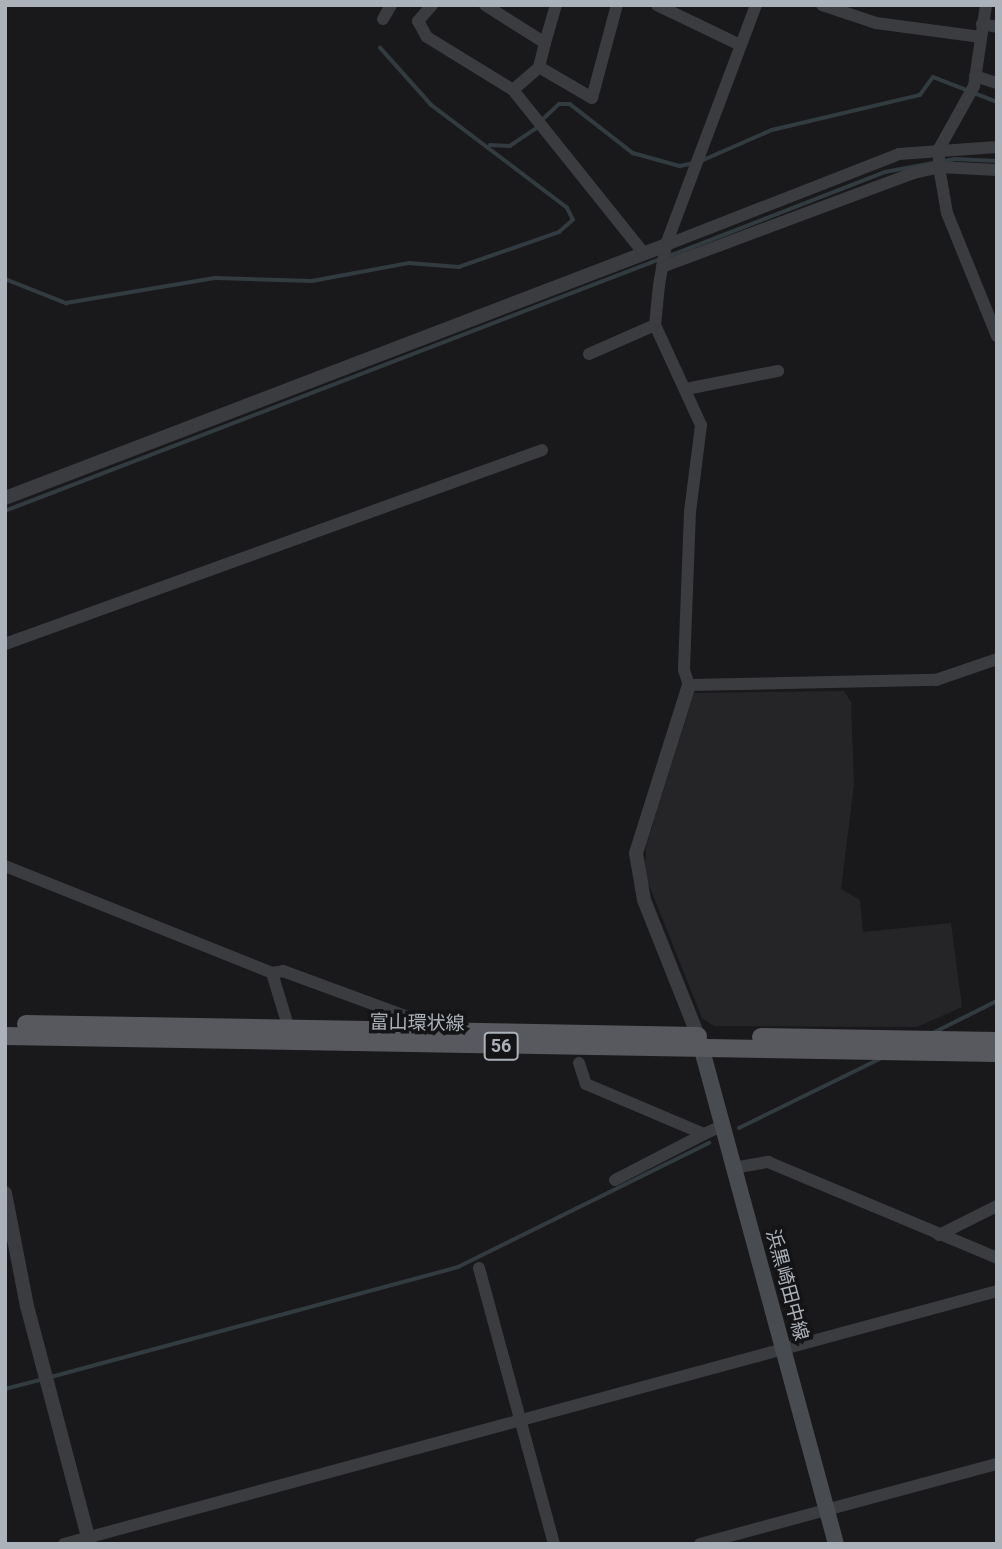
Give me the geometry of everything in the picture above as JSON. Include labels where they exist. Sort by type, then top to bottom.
[{"type":"main road","name":"富山環状線","points":[[5,1024],[446,1031],[997,1053]]},
{"type":"main road","name":"富山環状線","points":[[5,1036],[700,1043],[997,1041]]},
{"type":"main road","name":"浜黒崎田中線","points":[[700,1043],[836,1544]]},
{"type":"street","points":[[383,19],[391,5]]},
{"type":"street","points":[[432,5],[418,21],[427,37],[513,90],[643,252]]},
{"type":"street","points":[[485,5],[545,43]]},
{"type":"street","points":[[513,90],[539,67],[556,5]]},
{"type":"street","points":[[539,67],[592,98],[617,5]]},
{"type":"street","points":[[700,1043],[644,900],[636,853],[689,685],[684,670],[690,512],[701,425],[655,325],[666,245],[756,5]]},
{"type":"street","points":[[822,5],[876,23],[982,30],[997,27]]},
{"type":"street","points":[[986,5],[975,76],[939,149],[939,167],[947,213],[997,336]]},
{"type":"street","points":[[664,7],[740,45]]},
{"type":"street","points":[[975,76],[997,82]]},
{"type":"street","points":[[5,498],[899,154],[939,149],[997,147]]},
{"type":"street","points":[[662,267],[939,167],[997,170]]},
{"type":"street","points":[[589,354],[655,325]]},
{"type":"street","points":[[685,390],[778,371]]},
{"type":"street","points":[[5,644],[542,450]]},
{"type":"street","points":[[689,685],[936,680],[997,659]]},
{"type":"street","points":[[5,866],[272,973],[283,971],[446,1031]]},
{"type":"street","points":[[272,973],[289,1028]]},
{"type":"street","points":[[579,1063],[586,1084],[704,1134]]},
{"type":"street","points":[[615,1180],[722,1126]]},
{"type":"street","points":[[733,1168],[768,1161],[997,1258]]},
{"type":"street","points":[[5,1193],[27,1307],[89,1540]]},
{"type":"street","points":[[939,1235],[997,1206]]},
{"type":"street","points":[[479,1268],[554,1544]]},
{"type":"street","points":[[64,1544],[89,1540],[997,1291]]},
{"type":"street","points":[[700,1544],[997,1464]]},
{"type":"shaded area","points":[[844,691],[851,702],[854,784],[841,889],[860,900],[863,932],[951,923],[962,1007],[917,1027],[714,1026],[702,1018],[645,875],[646,846],[694,693]]},
{"type":"waterway","points":[[5,279],[66,303],[216,278],[312,281],[409,263],[459,267],[559,232],[573,220],[567,208],[431,105],[380,48]]},
{"type":"waterway","points":[[701,161],[772,130],[920,95],[933,77],[967,90]]},
{"type":"waterway","points":[[974,93],[997,102]]},
{"type":"waterway","points":[[542,120],[559,104],[570,104],[633,153],[680,166],[694,163]]},
{"type":"waterway","points":[[490,145],[510,146],[538,127]]},
{"type":"waterway","points":[[667,257],[885,172],[955,159],[997,161]]},
{"type":"waterway","points":[[5,511],[660,259]]},
{"type":"waterway","points":[[933,1033],[997,1001]]},
{"type":"waterway","points":[[739,1128],[882,1058]]},
{"type":"waterway","points":[[51,1377],[458,1267],[709,1143]]},
{"type":"waterway","points":[[5,1389],[44,1379]]}]
